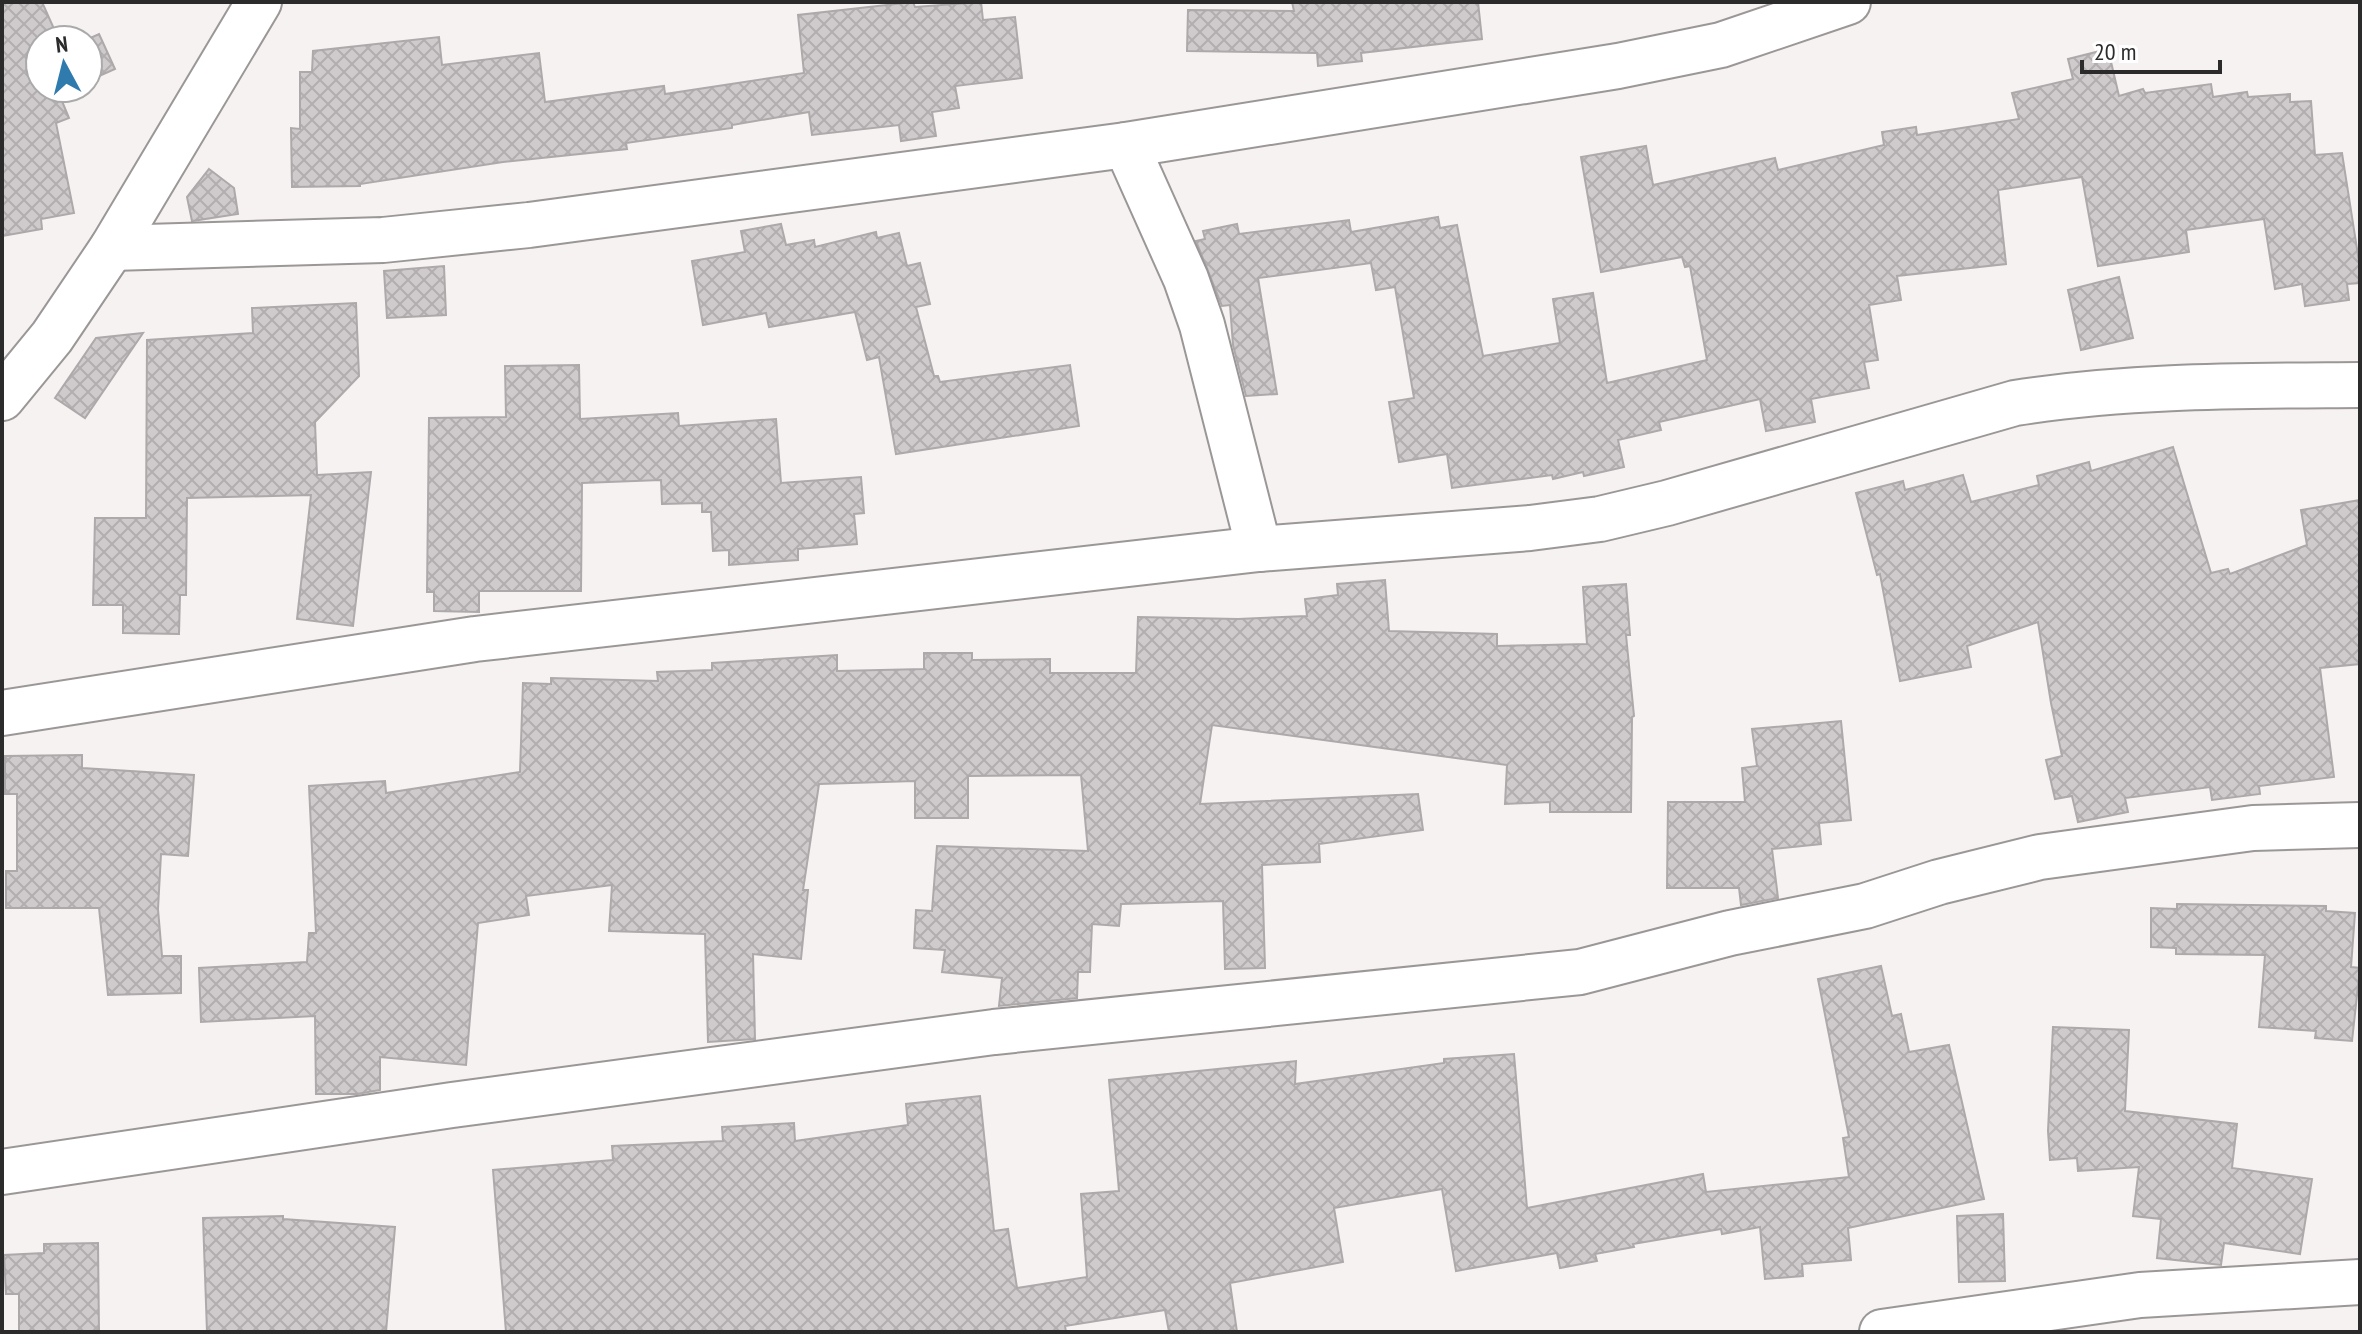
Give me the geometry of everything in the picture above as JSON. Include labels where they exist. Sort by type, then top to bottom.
[{"type":"street","points":[[2,398],[52,337],[112,248],[259,2]]},
{"type":"street","points":[[112,248],[383,240],[529,225],[1126,145],[1618,66],[1721,45],[1848,2]]},
{"type":"street","points":[[1126,145],[1186,279],[1202,325],[1259,549]]},
{"type":"street","points":[[2,713],[475,639],[1259,549],[1530,528],[1600,519],[1667,503],[2015,403],[2074,394],[2173,386],[2360,385]]},
{"type":"street","points":[[2,1172],[452,1105],[994,1032],[1580,972],[1730,933],[1865,906],[1939,882],[2040,857],[2253,828],[2360,825]]},
{"type":"street","points":[[1882,1332],[2140,1295],[2360,1282]]},
{"type":"building","points":[[2,2],[42,2],[52,24],[24,24],[24,104],[63,104],[69,118],[56,123],[74,213],[41,219],[42,229],[2,236]]},
{"type":"building","points":[[913,2],[915,7],[981,2],[983,20],[1015,17],[1022,78],[955,86],[959,108],[932,112],[936,136],[901,141],[899,125],[812,135],[809,112],[732,125],[732,128],[626,143],[627,149],[503,162],[360,186],[292,187],[291,128],[300,129],[300,72],[312,72],[313,51],[439,37],[442,65],[539,53],[545,102],[664,86],[665,94],[804,73],[798,15]]},
{"type":"building","points":[[1292,2],[1478,2],[1482,39],[1361,53],[1362,61],[1318,66],[1317,53],[1187,51],[1188,10],[1294,11]]},
{"type":"building","points":[[104,45],[115,69],[104,74]]},
{"type":"building","points":[[2108,49],[2119,96],[2143,89],[2145,93],[2211,84],[2213,97],[2247,92],[2248,97],[2290,94],[2290,102],[2311,101],[2315,155],[2342,153],[2360,268],[2360,283],[2347,284],[2349,300],[2305,306],[2302,284],[2275,289],[2264,219],[2186,230],[2189,252],[2098,266],[2082,177],[1998,190],[2006,264],[1897,276],[1901,300],[1869,305],[1878,360],[1864,362],[1869,388],[1811,399],[1815,422],[1766,431],[1760,399],[1659,422],[1661,430],[1618,440],[1624,467],[1584,476],[1583,472],[1553,479],[1552,475],[1452,488],[1447,454],[1399,462],[1389,402],[1414,398],[1395,287],[1376,290],[1371,263],[1258,278],[1277,394],[1246,396],[1233,345],[1230,305],[1222,306],[1196,241],[1205,239],[1203,231],[1237,224],[1239,234],[1349,220],[1351,232],[1438,217],[1440,228],[1457,225],[1483,356],[1560,343],[1553,299],[1593,293],[1607,383],[1707,360],[1690,266],[1685,267],[1682,257],[1601,272],[1581,157],[1646,146],[1653,185],[1775,158],[1778,170],[1884,145],[1882,132],[1916,127],[1917,135],[2019,119],[2012,93],[2073,79],[2068,59]]},
{"type":"building","points":[[209,169],[234,188],[238,214],[192,221],[187,197]]},
{"type":"building","points":[[781,224],[786,245],[814,240],[815,247],[876,232],[877,238],[899,233],[907,266],[920,263],[930,304],[916,307],[934,376],[938,376],[940,382],[1070,365],[1079,426],[896,454],[879,357],[867,360],[855,312],[769,327],[766,313],[703,325],[692,261],[745,252],[741,231]]},
{"type":"building","points":[[444,266],[446,315],[387,318],[384,271]]},
{"type":"building","points":[[2119,277],[2133,338],[2081,350],[2068,290]]},
{"type":"building","points":[[356,303],[359,376],[315,422],[317,475],[371,472],[353,626],[297,619],[311,495],[187,498],[186,595],[180,595],[179,634],[123,633],[123,605],[93,605],[95,518],[146,518],[147,340],[253,333],[252,308]]},
{"type":"building","points":[[143,333],[85,418],[55,398],[96,338]]},
{"type":"building","points":[[579,365],[580,419],[678,413],[679,426],[776,419],[781,483],[861,477],[864,513],[854,514],[857,544],[798,549],[798,560],[729,565],[729,550],[713,551],[711,512],[702,512],[702,503],[662,504],[661,480],[582,483],[581,591],[479,591],[479,612],[434,611],[434,592],[427,592],[429,418],[506,417],[505,366]]},
{"type":"building","points":[[2173,447],[2211,573],[2228,569],[2230,574],[2307,545],[2301,510],[2360,500],[2360,664],[2320,668],[2334,777],[2259,786],[2260,794],[2212,800],[2210,787],[2125,798],[2128,812],[2078,822],[2072,796],[2055,799],[2046,760],[2062,756],[2038,622],[1967,646],[1971,667],[1900,681],[1880,574],[1877,575],[1856,493],[1903,481],[1905,490],[1963,475],[1971,502],[2039,485],[2037,476],[2089,462],[2091,471]]},
{"type":"building","points":[[1385,580],[1389,631],[1497,634],[1497,646],[1587,644],[1583,587],[1626,584],[1630,635],[1626,635],[1634,716],[1631,812],[1550,812],[1550,802],[1505,804],[1507,765],[1212,725],[1200,804],[1418,794],[1423,830],[1319,844],[1320,862],[1262,865],[1265,968],[1225,969],[1223,901],[1121,904],[1119,926],[1092,924],[1090,972],[1078,972],[1077,998],[999,1006],[1002,978],[942,972],[945,950],[914,948],[916,910],[932,911],[937,846],[1088,851],[1081,775],[968,776],[968,818],[915,818],[915,781],[819,784],[803,890],[808,890],[801,959],[753,954],[755,1039],[708,1042],[705,934],[609,931],[612,885],[526,896],[529,915],[478,923],[466,1065],[380,1057],[380,1090],[357,1094],[316,1094],[315,1016],[201,1022],[199,968],[307,962],[309,933],[316,933],[309,786],[385,781],[386,793],[520,772],[523,683],[551,684],[551,678],[658,681],[657,672],[712,670],[712,663],[837,655],[837,671],[924,669],[924,653],[972,653],[972,660],[1050,659],[1050,673],[1136,673],[1138,617],[1238,619],[1307,616],[1305,599],[1338,595],[1337,584]]},
{"type":"building","points":[[1841,721],[1851,820],[1819,823],[1821,844],[1772,849],[1778,898],[1741,905],[1739,888],[1667,888],[1668,802],[1745,802],[1742,768],[1757,766],[1752,729]]},
{"type":"building","points":[[82,755],[82,768],[194,775],[188,856],[161,854],[158,909],[162,956],[181,956],[181,993],[108,995],[99,908],[6,908],[6,871],[17,871],[17,794],[5,794],[5,756]]},
{"type":"building","points":[[2177,904],[2326,906],[2326,911],[2355,913],[2351,967],[2360,968],[2352,1041],[2315,1038],[2316,1031],[2259,1027],[2265,955],[2176,954],[2176,948],[2151,947],[2151,908],[2177,909]]},
{"type":"building","points":[[1881,966],[1892,1016],[1901,1014],[1909,1052],[1949,1045],[1984,1199],[1848,1228],[1851,1260],[1802,1264],[1803,1276],[1765,1279],[1760,1227],[1722,1234],[1721,1229],[1633,1244],[1634,1247],[1595,1254],[1597,1261],[1560,1268],[1557,1253],[1456,1271],[1442,1189],[1334,1208],[1343,1262],[1230,1283],[1237,1332],[1169,1332],[1165,1310],[1065,1326],[1066,1332],[506,1332],[493,1170],[613,1160],[612,1146],[723,1141],[722,1127],[794,1123],[795,1141],[908,1125],[906,1104],[980,1096],[994,1231],[1008,1229],[1017,1288],[1087,1277],[1081,1194],[1119,1191],[1109,1080],[1296,1061],[1295,1084],[1444,1063],[1444,1059],[1514,1054],[1527,1208],[1703,1174],[1706,1192],[1849,1177],[1843,1138],[1849,1137],[1818,979]]},
{"type":"building","points":[[2053,1027],[2129,1030],[2125,1111],[2237,1124],[2232,1168],[2312,1179],[2300,1254],[2224,1243],[2221,1265],[2157,1258],[2161,1219],[2133,1216],[2139,1167],[2078,1171],[2077,1158],[2050,1160],[2048,1131]]},
{"type":"building","points":[[2003,1214],[2005,1281],[1959,1282],[1957,1216]]},
{"type":"building","points":[[283,1216],[283,1219],[395,1227],[386,1332],[207,1332],[203,1218]]},
{"type":"building","points":[[98,1243],[99,1332],[19,1332],[19,1294],[6,1294],[4,1255],[44,1253],[44,1244]]}]
